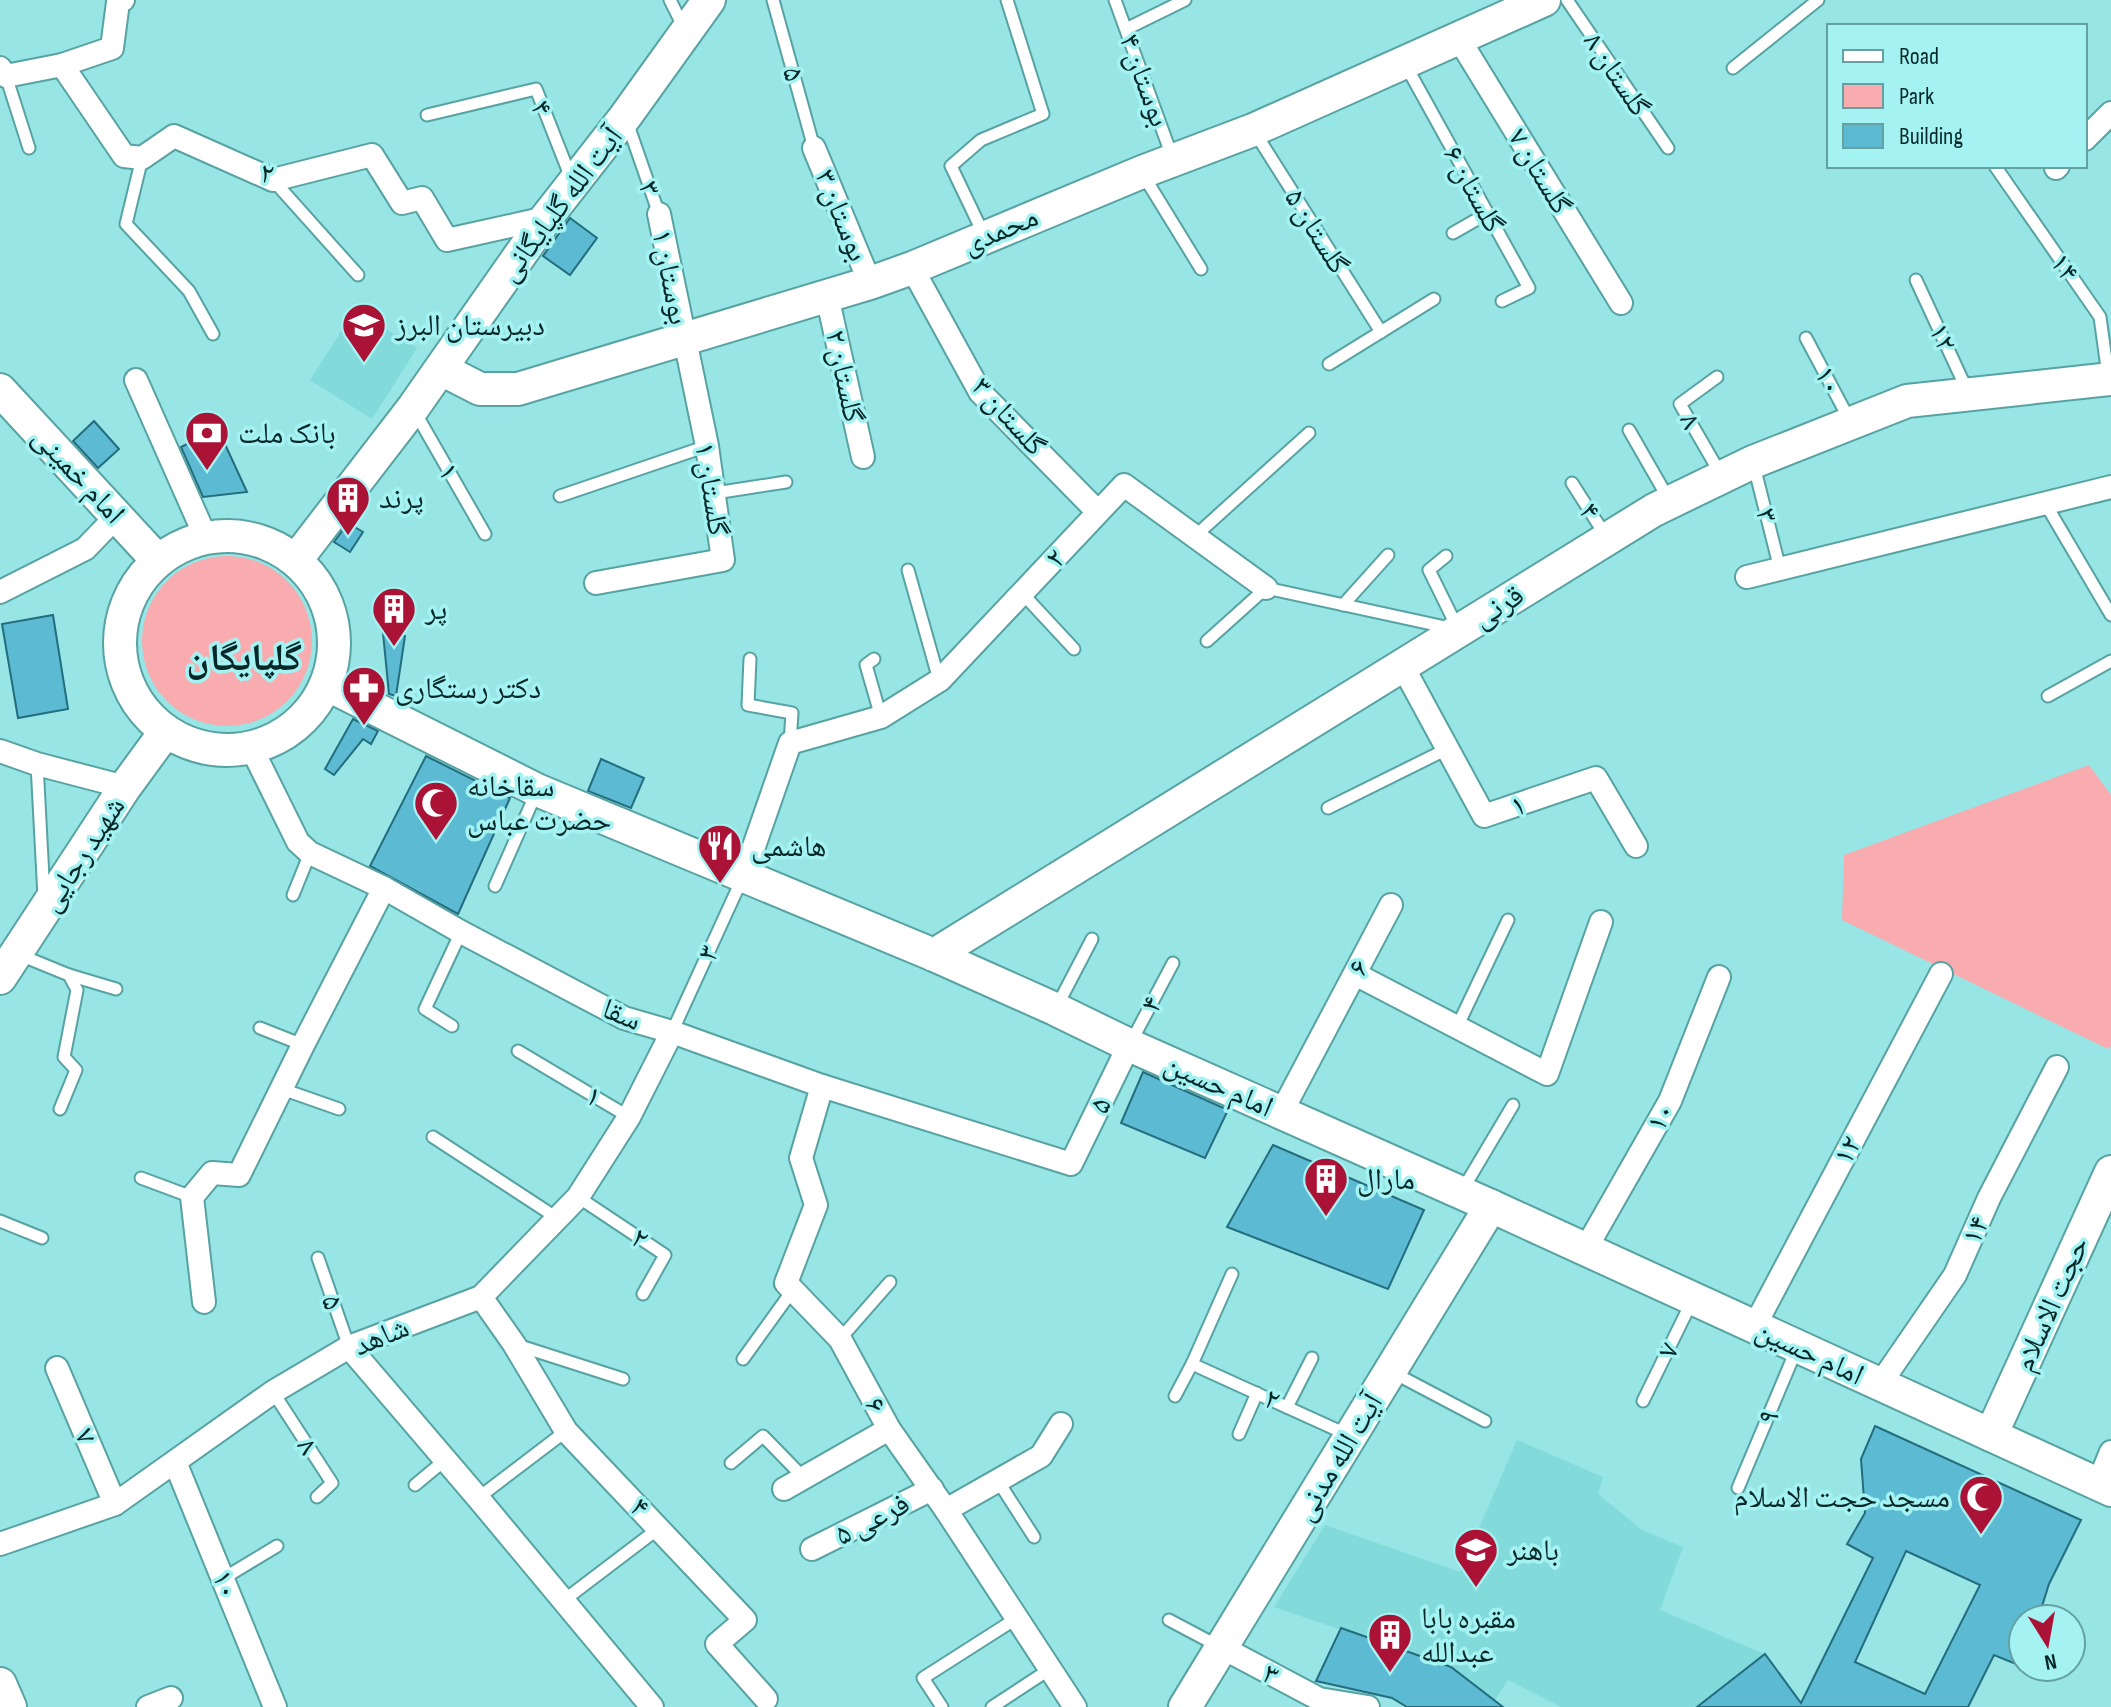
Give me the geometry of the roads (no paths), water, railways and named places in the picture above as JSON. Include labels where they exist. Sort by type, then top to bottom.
[{"type":"main road","name":"آیت الله گلپایگانی","points":[[296,560],[413,408],[546,218],[625,117],[709,0]]},
{"type":"main road","name":"محمدی","points":[[441,369],[480,389],[518,389],[870,283],[1253,130],[1544,0]]},
{"type":"main road","name":"قرنی","points":[[934,955],[1607,539],[1722,477],[1907,401],[2110,379]]},
{"type":"main road","name":"امام خمینی","points":[[0,390],[158,561]]},
{"type":"main road","points":[[237,536],[268,544],[296,560],[314,580],[328,604],[334,631],[333,658],[326,684],[313,706],[296,725],[275,738],[251,747],[222,749],[192,744],[166,731],[148,716],[124,674],[119,643],[124,612],[137,584],[158,561],[180,546],[206,538],[237,536]]},
{"type":"main road","name":"امام حسین","points":[[326,684],[486,770],[934,955],[2104,1487]]},
{"type":"main road","name":"شهید رجایی","points":[[8,966],[125,787],[166,731]]},
{"type":"main road","name":"حجت الاسلام","points":[[1991,1435],[2111,1172]]},
{"type":"main road","name":"آیت الله مدنی","points":[[1185,1707],[1491,1206]]},
{"type":"main road","points":[[0,1684],[10,1707]]},
{"type":"street","points":[[3,72],[62,65],[112,48],[118,2],[123,0]]},
{"type":"street","name":"گلستان ۷","points":[[1459,39],[1621,303]]},
{"type":"street","points":[[62,65],[124,156],[142,158]]},
{"type":"street","points":[[2087,137],[2111,113]]},
{"type":"street","name":"۲","points":[[142,158],[174,136],[273,180],[372,155],[402,203],[422,198],[447,240],[546,218]]},
{"type":"street","name":"بوستان ۳","points":[[814,148],[870,283]]},
{"type":"street","name":"بوستان ۱","points":[[659,214],[684,339]]},
{"type":"street","name":"گلستان ۳","points":[[912,268],[980,392],[1098,512]]},
{"type":"street","name":"گلستان ۲","points":[[827,296],[863,457]]},
{"type":"street","name":"گلستان ۱","points":[[596,583],[723,560],[707,446],[684,339]]},
{"type":"street","points":[[136,380],[206,538]]},
{"type":"street","name":"۲","points":[[790,743],[881,717],[940,680],[1124,485],[1266,588]]},
{"type":"street","points":[[1747,577],[2111,487]]},
{"type":"street","points":[[0,592],[85,549],[117,516]]},
{"type":"street","name":"۱","points":[[1402,665],[1484,816],[1596,778],[1636,846]]},
{"type":"street","points":[[744,875],[790,743]]},
{"type":"street","name":"سقا","points":[[251,747],[298,842],[310,853],[384,888],[624,1018],[822,1086],[1071,1164]]},
{"type":"street","points":[[0,751],[125,787]]},
{"type":"street","points":[[204,1302],[192,1197],[212,1173],[239,1175],[384,888]]},
{"type":"street","name":"۶","points":[[1281,1113],[1391,905]]},
{"type":"street","points":[[1355,974],[1547,1074],[1601,922]]},
{"type":"street","name":"۱۲","points":[[1754,1327],[1941,974]]},
{"type":"street","name":"۱۰","points":[[1585,1250],[1670,1101],[1719,977]]},
{"type":"street","name":"شاهد","points":[[0,1544],[115,1504],[273,1392],[349,1347],[481,1297],[578,1197],[629,1117],[672,1032]]},
{"type":"street","name":"۵","points":[[1071,1164],[1129,1045]]},
{"type":"street","name":"۱۴","points":[[1880,1384],[1955,1275],[1989,1198],[2057,1067]]},
{"type":"street","points":[[792,1291],[786,1283],[816,1205],[801,1158],[822,1086]]},
{"type":"street","name":"۶","points":[[792,1291],[840,1339],[889,1429],[1075,1707]]},
{"type":"street","name":"۴","points":[[481,1297],[514,1344],[566,1431],[745,1620],[717,1644],[766,1699]]},
{"type":"street","points":[[349,1347],[652,1707]]},
{"type":"street","name":"۷","points":[[57,1368],[115,1504]]},
{"type":"street","points":[[946,1510],[1041,1456],[1061,1424]]},
{"type":"street","points":[[794,1484],[889,1429]]},
{"type":"street","points":[[2104,1487],[2111,1452]]},
{"type":"street","name":"۱۰","points":[[175,1462],[275,1707]]},
{"type":"street","name":"فرعی ۵","points":[[812,1549],[932,1489]]},
{"type":"street","name":"۳","points":[[1221,1647],[1316,1703],[1368,1707]]},
{"type":"street","points":[[148,1707],[171,1698]]},
{"type":"lane","points":[[670,0],[686,32]]},
{"type":"lane","name":"۵","points":[[773,0],[814,148]]},
{"type":"lane","points":[[984,236],[951,166],[981,140],[1043,114],[1007,0]]},
{"type":"lane","name":"بوستان ۴","points":[[1115,0],[1173,160]]},
{"type":"lane","points":[[1126,29],[1185,0]]},
{"type":"lane","name":"گلستان ۸","points":[[1567,0],[1668,148]]},
{"type":"lane","points":[[1733,68],[1818,0]]},
{"type":"lane","name":"گلستان ۶","points":[[1405,63],[1529,288],[1502,301]]},
{"type":"lane","points":[[3,72],[29,148]]},
{"type":"lane","name":"۴","points":[[427,115],[536,89],[573,184]]},
{"type":"lane","name":"۳","points":[[625,117],[659,214]]},
{"type":"lane","name":"گلستان ۵","points":[[1253,130],[1381,332]]},
{"type":"lane","points":[[142,158],[126,224],[189,291],[213,334]]},
{"type":"lane","name":"۱۴","points":[[1996,168],[2100,317],[2110,379]]},
{"type":"lane","points":[[1142,172],[1201,269]]},
{"type":"lane","points":[[273,180],[358,275]]},
{"type":"lane","points":[[1453,233],[1488,213]]},
{"type":"lane","name":"۱۲","points":[[1916,280],[1969,394]]},
{"type":"lane","points":[[1329,364],[1434,299]]},
{"type":"lane","name":"۱۰","points":[[1806,338],[1852,423]]},
{"type":"lane","name":"۸","points":[[1717,377],[1680,404],[1722,477]]},
{"type":"lane","name":"۱","points":[[413,408],[485,534]]},
{"type":"lane","points":[[1629,430],[1671,502]]},
{"type":"lane","points":[[1194,537],[1309,433]]},
{"type":"lane","points":[[560,496],[707,446]]},
{"type":"lane","name":"۳","points":[[1753,462],[1780,569]]},
{"type":"lane","points":[[715,493],[786,482]]},
{"type":"lane","name":"۴","points":[[1572,483],[1607,539]]},
{"type":"lane","points":[[2044,502],[2111,615]]},
{"type":"lane","points":[[1343,605],[1388,555]]},
{"type":"lane","points":[[1446,556],[1429,570],[1458,630]]},
{"type":"lane","points":[[908,570],[940,680]]},
{"type":"lane","points":[[1207,641],[1266,588]]},
{"type":"lane","name":"۲","points":[[1266,588],[1458,630]]},
{"type":"lane","points":[[1022,593],[1074,649]]},
{"type":"lane","points":[[750,659],[748,705],[792,713],[790,743]]},
{"type":"lane","points":[[874,659],[866,665],[881,717]]},
{"type":"lane","points":[[2048,696],[2111,661]]},
{"type":"lane","points":[[1328,808],[1447,749]]},
{"type":"lane","points":[[37,764],[45,910]]},
{"type":"lane","points":[[495,886],[537,790]]},
{"type":"lane","points":[[293,895],[310,853]]},
{"type":"lane","name":"۳","points":[[672,1032],[744,875]]},
{"type":"lane","points":[[1457,1027],[1508,920]]},
{"type":"lane","points":[[452,1026],[425,1009],[461,932]]},
{"type":"lane","points":[[1055,1009],[1092,939]]},
{"type":"lane","name":"۴","points":[[1129,1045],[1173,963]]},
{"type":"lane","points":[[8,966],[69,975],[116,989]]},
{"type":"lane","points":[[60,1109],[76,1070],[64,1057],[77,990],[69,975]]},
{"type":"lane","points":[[260,1028],[303,1045]]},
{"type":"lane","name":"۱","points":[[518,1051],[629,1117]]},
{"type":"lane","points":[[282,1089],[339,1109]]},
{"type":"lane","points":[[1460,1193],[1513,1105]]},
{"type":"lane","points":[[433,1137],[557,1218]]},
{"type":"lane","points":[[141,1178],[192,1197]]},
{"type":"lane","name":"۲","points":[[578,1197],[665,1255],[643,1294]]},
{"type":"lane","points":[[0,1221],[42,1238]]},
{"type":"lane","name":"۵","points":[[318,1258],[349,1347]]},
{"type":"lane","points":[[1175,1396],[1232,1274]]},
{"type":"lane","points":[[840,1339],[890,1282]]},
{"type":"lane","points":[[743,1359],[792,1291]]},
{"type":"lane","name":"۷","points":[[1643,1401],[1693,1299]]},
{"type":"lane","points":[[514,1344],[623,1379]]},
{"type":"lane","name":"۹","points":[[1738,1488],[1798,1347]]},
{"type":"lane","points":[[1287,1407],[1312,1358]]},
{"type":"lane","name":"۲","points":[[1192,1364],[1350,1436]]},
{"type":"lane","points":[[1390,1371],[1485,1421]]},
{"type":"lane","name":"۸","points":[[273,1392],[332,1483],[317,1497]]},
{"type":"lane","points":[[1239,1434],[1257,1393]]},
{"type":"lane","points":[[478,1498],[566,1431]]},
{"type":"lane","points":[[731,1463],[763,1436],[794,1484]]},
{"type":"lane","points":[[415,1485],[445,1460]]},
{"type":"lane","points":[[998,1481],[1034,1537]]},
{"type":"lane","points":[[563,1601],[659,1527]]},
{"type":"lane","points":[[224,1578],[277,1546]]},
{"type":"lane","points":[[942,1707],[923,1678],[1017,1618]]},
{"type":"lane","points":[[1169,1620],[1221,1647]]},
{"type":"lane","points":[[992,1707],[1050,1669]]},
{"type":"place","name":"دبیرستان البرز","points":[[364,364]]},
{"type":"place","name":"بانک ملت","points":[[207,472]]},
{"type":"place","name":"پرند","points":[[348,537]]},
{"type":"place","name":"پر","points":[[394,648]]},
{"type":"place","name":"دکتر رستگاری","points":[[364,727]]},
{"type":"place","name":"سقاخانه حضرت عباس","points":[[436,842]]},
{"type":"place","name":"هاشمی","points":[[720,885]]},
{"type":"place","name":"مارال","points":[[1326,1218]]},
{"type":"place","name":"مسجد حجت الاسلام","points":[[1981,1536]]},
{"type":"place","name":"باهنر","points":[[1476,1589]]},
{"type":"place","name":"مقبره بابا عبدالله","points":[[1390,1674]]},
{"type":"district","name":"گلپایگان","points":[[244,657]]}]
